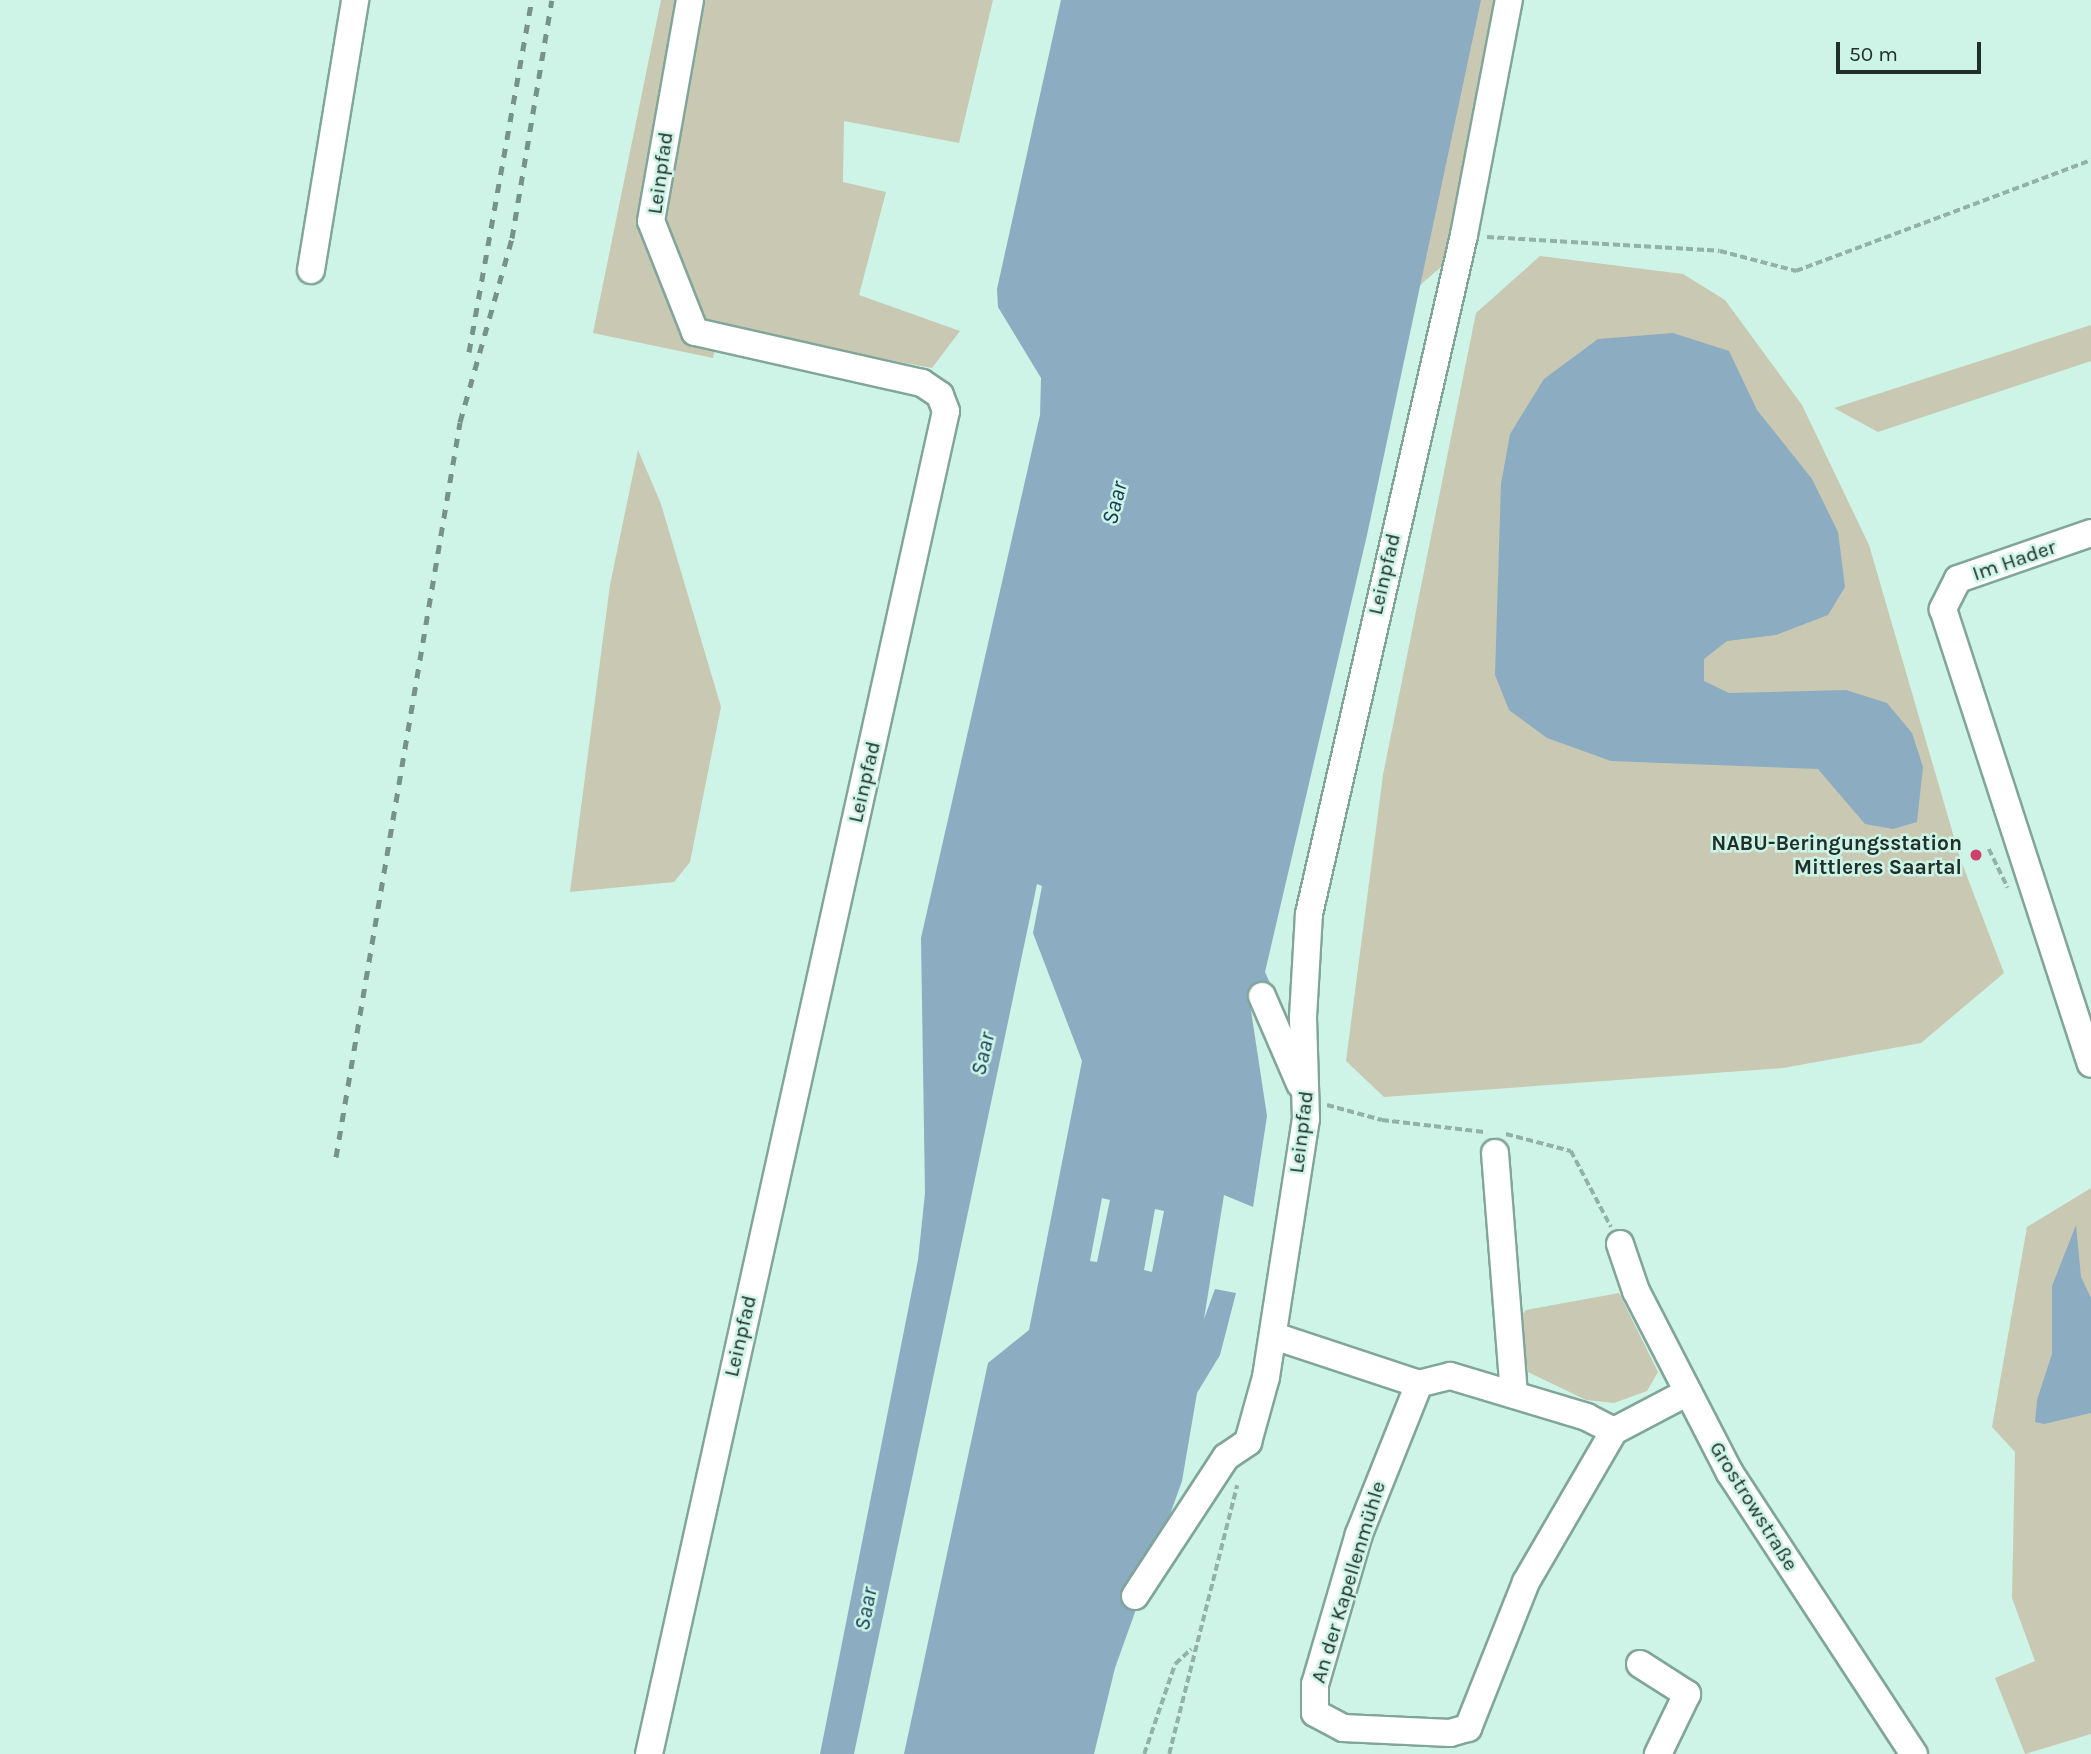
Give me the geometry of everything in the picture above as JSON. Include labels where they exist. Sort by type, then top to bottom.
[{"type":"street","points":[[311,270],[355,0]]},
{"type":"street","name":"Leinpfad","points":[[649,1754],[946,411],[940,395],[922,383],[695,332],[651,221],[690,0]]},
{"type":"street","name":"Leinpfad","points":[[1135,1596],[1226,1457],[1248,1442],[1274,1336],[1308,1101],[1303,1017],[1309,914],[1464,235],[1509,0]]},
{"type":"street","name":"Im Hader","points":[[2091,533],[1958,579],[1945,597],[1943,620],[2091,1064]]},
{"type":"street","points":[[1262,996],[1308,1101]]},
{"type":"street","points":[[1495,1153],[1514,1392]]},
{"type":"street","name":"Grostrowstraße","points":[[1620,1244],[1686,1393],[1730,1473],[1914,1754]]},
{"type":"street","points":[[1274,1336],[1419,1384],[1450,1376],[1514,1392],[1614,1431],[1686,1393]]},
{"type":"street","name":"An der Kapellenmühle","points":[[1419,1384],[1359,1534],[1315,1684],[1315,1713],[1328,1724],[1450,1733],[1468,1728],[1526,1582],[1614,1431]]},
{"type":"street","points":[[1640,1664],[1687,1693],[1658,1754]]},
{"type":"path","points":[[1464,235],[1720,251],[1796,271],[2091,160]]},
{"type":"path","points":[[1308,1101],[1382,1120],[1519,1135],[1571,1151],[1620,1244]]},
{"type":"path","points":[[1169,1754],[1191,1649],[1238,1481]]},
{"type":"path","points":[[1144,1754],[1175,1664],[1191,1649]]},
{"type":"green space","points":[[661,0],[993,0],[959,143],[844,121],[843,182],[886,192],[859,295],[960,331],[932,368],[719,328],[713,358],[593,333]]},
{"type":"green space","points":[[1475,0],[1516,0],[1469,243],[1419,286]]},
{"type":"green space","points":[[1540,256],[1683,274],[1725,300],[1802,405],[1869,545],[1960,858],[2004,973],[1921,1043],[1783,1068],[1384,1097],[1346,1061],[1383,775],[1476,313]]},
{"type":"green space","points":[[2091,325],[2091,361],[1878,432],[1834,408]]},
{"type":"green space","points":[[638,450],[661,504],[721,707],[690,862],[674,882],[570,892],[610,585]]},
{"type":"green space","points":[[2091,1188],[2091,1734],[2025,1754],[1995,1678],[2035,1661],[2012,1598],[2015,1452],[1992,1427],[2027,1227]]},
{"type":"green space","points":[[1619,1293],[1658,1372],[1647,1391],[1614,1403],[1586,1400],[1528,1372],[1520,1317],[1526,1310]]},
{"type":"water","name":"Saar","points":[[1061,0],[1481,0],[1367,535],[1265,972],[1277,999],[1262,996],[1250,1004],[1267,1116],[1253,1207],[1224,1195],[1204,1319],[1215,1289],[1236,1293],[1220,1355],[1197,1393],[1182,1481],[1115,1668],[1094,1754],[904,1754],[988,1363],[1029,1330],[1082,1061],[1033,933],[1042,886],[1037,884],[854,1754],[820,1754],[918,1260],[925,1193],[921,938],[1040,415],[1041,378],[998,307],[997,289]],"holes":[[[1102,1198],[1110,1200],[1097,1262],[1090,1261]],[[1155,1209],[1164,1211],[1152,1272],[1144,1270]]]},
{"type":"water","points":[[1673,333],[1729,351],[1757,410],[1812,479],[1838,532],[1845,587],[1828,615],[1776,635],[1727,641],[1704,659],[1704,681],[1729,693],[1846,690],[1887,703],[1912,733],[1923,767],[1917,822],[1893,829],[1865,824],[1818,769],[1611,761],[1547,738],[1509,710],[1495,675],[1501,484],[1510,434],[1544,379],[1598,339]]},
{"type":"water","points":[[2076,1225],[2081,1277],[2091,1298],[2091,1413],[2044,1424],[2035,1422],[2037,1400],[2052,1354],[2052,1286]]},
{"type":"railway","points":[[469,352],[532,0]]},
{"type":"railway","points":[[336,1157],[460,422],[512,238],[552,0]]},
{"type":"place","name":"NABU-Beringungsstation Mittleres Saartal","points":[[1976,855]]}]
